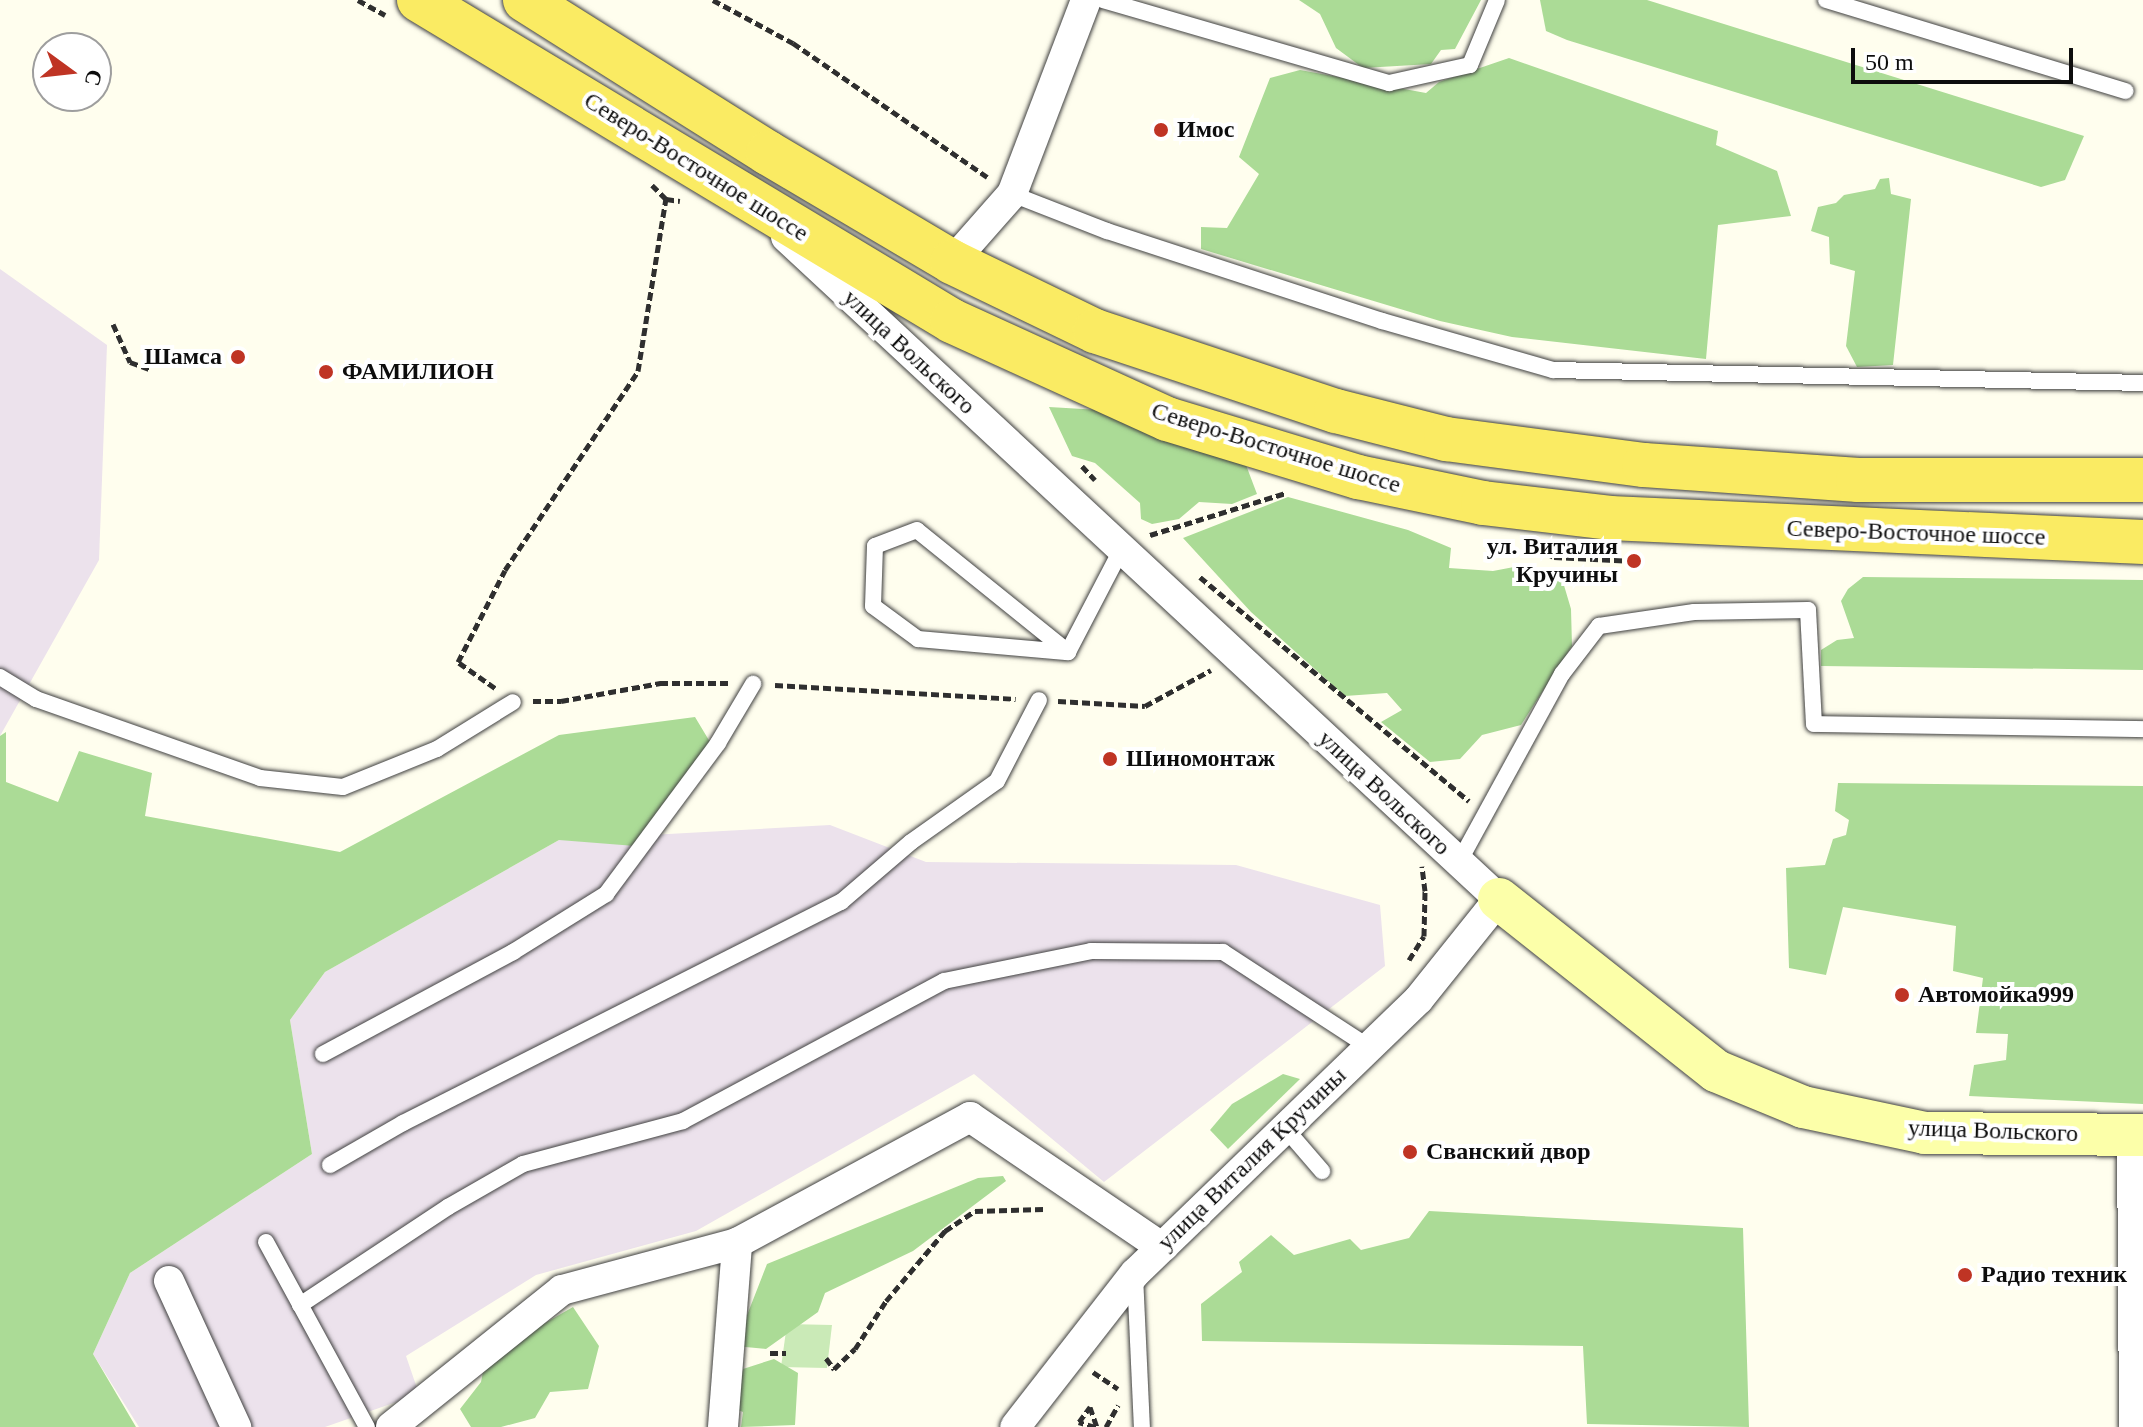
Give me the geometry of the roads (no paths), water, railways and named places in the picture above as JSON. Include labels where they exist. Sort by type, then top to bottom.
[{"type":"main road","name":"Северо-Восточное шоссе","points":[[525,0],[768,153],[952,262],[1095,331],[1336,411],[1446,439],[1644,465],[1858,480],[2143,480]]},
{"type":"main road","name":"Северо-Восточное шоссе","points":[[408,10],[747,200],[952,321],[1167,419],[1358,477],[1483,503],[1610,518],[2143,542]]},
{"type":"main road","name":"улица Вольского","points":[[1499,899],[1716,1071],[1803,1107],[1925,1133],[2137,1135]]},
{"type":"street","points":[[952,262],[1012,194],[1086,0]]},
{"type":"street","name":"улица Вольского","points":[[747,200],[1237,656],[1440,856],[1499,899]]},
{"type":"street","name":"улица Виталия Кручины","points":[[1015,1427],[1135,1273],[1418,1000],[1499,899]]},
{"type":"street","points":[[391,1427],[562,1290],[737,1243],[970,1117],[1160,1246]]},
{"type":"street","points":[[2134,1427],[2137,1135]]},
{"type":"street","points":[[723,1427],[737,1243]]},
{"type":"street","points":[[169,1281],[236,1427]]},
{"type":"lane","points":[[1103,0],[1389,83],[1470,65],[1497,0]]},
{"type":"lane","points":[[1826,0],[2125,91]]},
{"type":"lane","points":[[1012,194],[1107,231],[1382,321],[1553,370],[2143,383]]},
{"type":"lane","points":[[917,530],[1068,652],[918,639],[873,606],[875,546],[917,530]]},
{"type":"lane","points":[[1068,652],[1121,550]]},
{"type":"lane","points":[[1440,856],[1562,674],[1599,626],[1694,612],[1808,610],[1814,724],[2143,729]]},
{"type":"lane","points":[[0,677],[36,699],[260,778],[343,787],[437,749],[513,702]]},
{"type":"lane","points":[[323,1054],[513,952],[606,894],[718,743],[753,684]]},
{"type":"lane","points":[[330,1165],[403,1123],[841,902],[911,842],[997,781],[1039,700]]},
{"type":"lane","points":[[300,1305],[448,1207],[523,1164],[683,1121],[944,981],[1091,951],[1223,952],[1369,1047]]},
{"type":"lane","points":[[1285,1128],[1322,1171]]},
{"type":"lane","points":[[266,1242],[367,1427]]},
{"type":"lane","points":[[1135,1273],[1142,1427]]},
{"type":"place","name":"Имос","points":[[1161,130]]},
{"type":"place","name":"Шамса","points":[[238,357]]},
{"type":"place","name":"ФАМИЛИОН","points":[[326,372]]},
{"type":"place","name":"ул. Виталия Кручины","points":[[1634,561]]},
{"type":"place","name":"Шиномонтаж","points":[[1110,759]]},
{"type":"place","name":"Автомойка999","points":[[1902,995]]},
{"type":"place","name":"Сванский двор","points":[[1410,1152]]},
{"type":"place","name":"Радио техник","points":[[1965,1275]]}]
